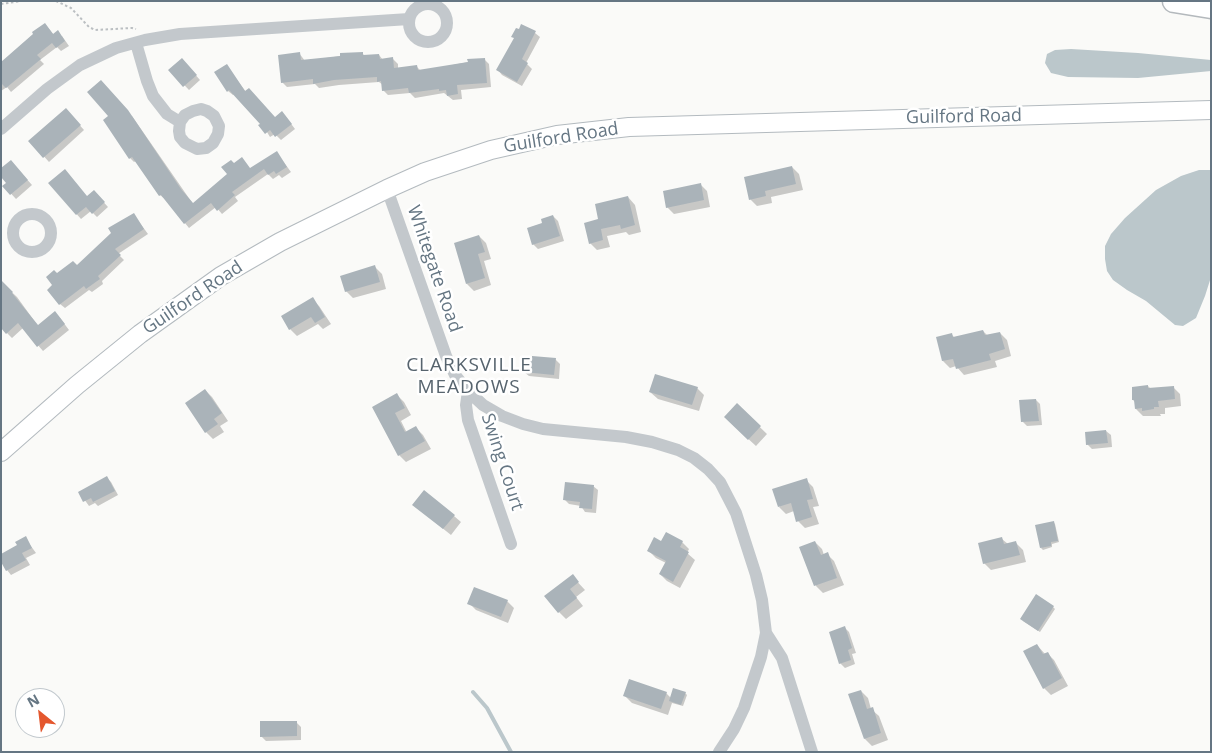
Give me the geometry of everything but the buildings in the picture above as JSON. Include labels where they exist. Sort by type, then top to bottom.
[{"type":"highway","points":[[1174,1],[1211,7]]},
{"type":"main road","name":"Guilford Road","points":[[1,452],[77,385],[148,328],[206,286],[280,242],[387,189],[425,172],[491,150],[557,135],[629,127],[812,120],[1211,110]]},
{"type":"street","points":[[1,129],[46,89],[80,65],[99,55],[141,42],[180,34],[409,19]]},
{"type":"street","points":[[141,42],[147,81],[153,96],[167,114],[180,122]]},
{"type":"street","name":"Whitegate Road","points":[[387,189],[446,356],[455,375],[468,390],[502,416],[523,424],[543,429],[626,437],[678,450],[694,458],[720,482],[742,531],[762,600],[766,633],[762,657],[744,708],[734,730],[719,752]]},
{"type":"street","points":[[2,224],[13,231]]},
{"type":"street","name":"Swing Court","points":[[468,390],[466,405],[468,420],[511,544]]},
{"type":"street","points":[[766,633],[782,658],[812,752]]},
{"type":"path","points":[[1,4],[21,1]]},
{"type":"path","points":[[56,1],[71,8],[89,27],[100,30],[132,28],[141,33],[141,42]]},
{"type":"shaded area","points":[[1071,49],[1211,60],[1211,71],[1138,78],[1068,77],[1051,73],[1045,63],[1047,54],[1055,50]]},
{"type":"shaded area","points":[[1199,170],[1211,170],[1211,277],[1196,318],[1183,326],[1175,325],[1146,301],[1113,280],[1107,271],[1105,246],[1111,234],[1125,218],[1156,190],[1181,176]]},
{"type":"waterway","points":[[473,692],[487,708],[511,752]]},
{"type":"district","name":"CLARKSVILLE MEADOWS","points":[[469,377]]}]
